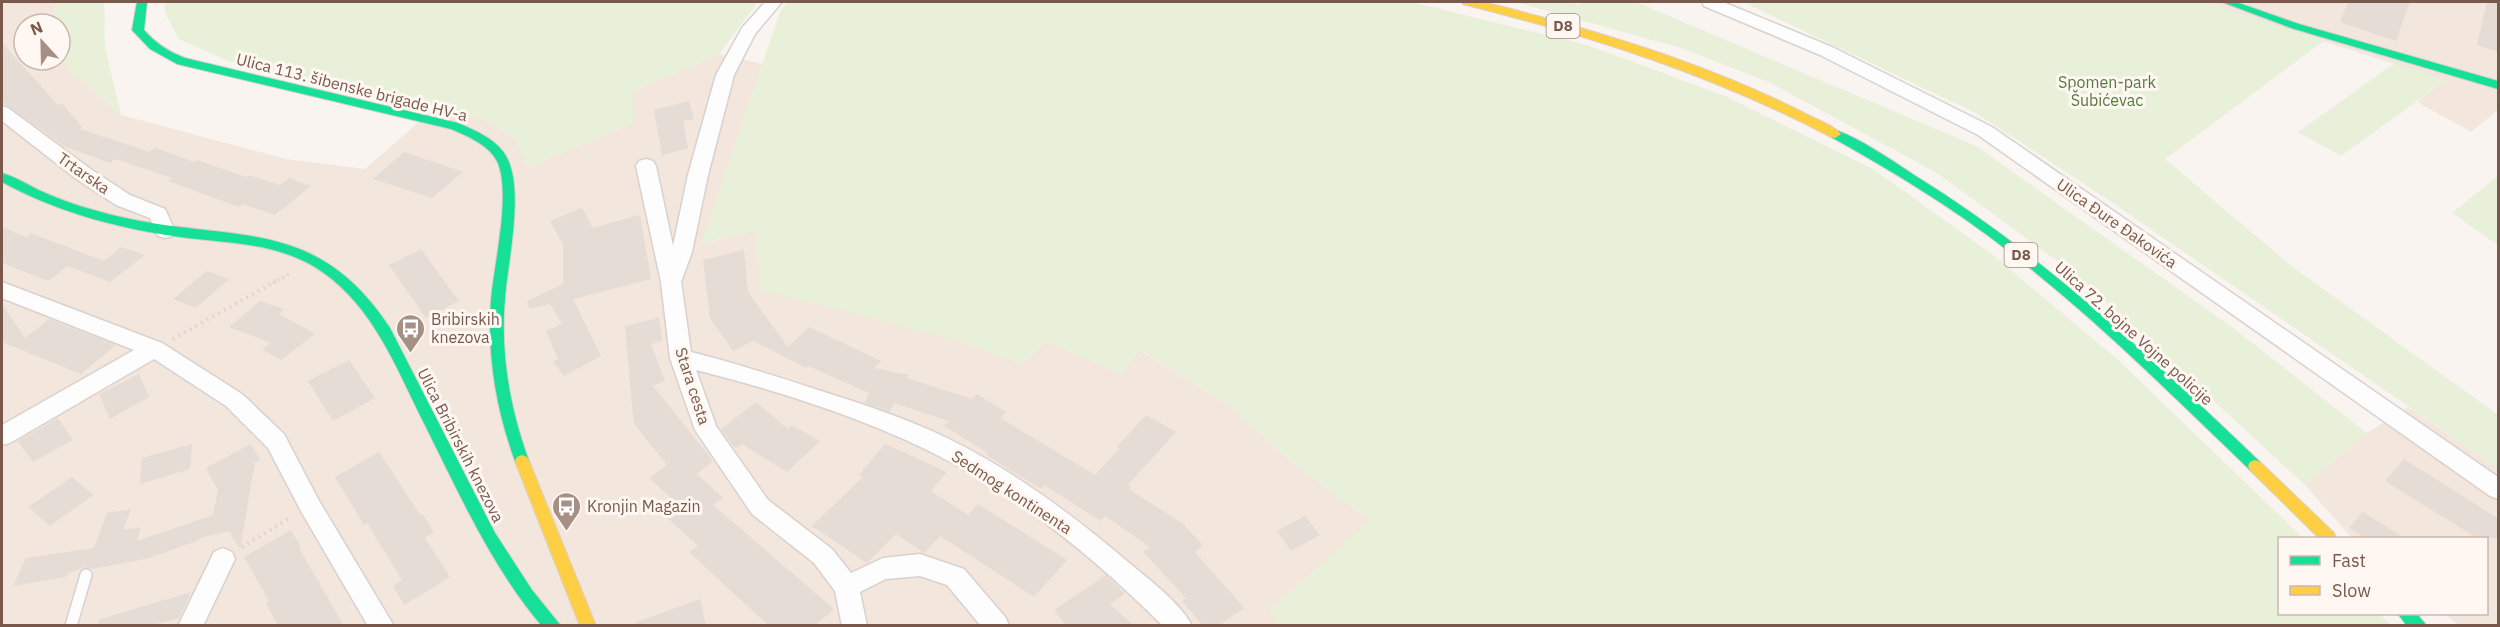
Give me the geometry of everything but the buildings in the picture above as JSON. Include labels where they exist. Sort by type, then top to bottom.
[{"type":"main road","name":"Ulica 113. šibenske brigade HV-a","points":[[142,2],[138,30],[146,42],[161,54],[189,64],[454,126],[476,136],[493,148],[504,164],[508,192],[497,338],[498,375],[507,418],[588,626]]},
{"type":"main road","name":"Ulica 72. bojne Vojne policije","points":[[1467,2],[1535,17],[1597,36],[1721,80],[1774,104],[1857,147],[1931,191],[2004,241],[2117,336],[2328,537]]},
{"type":"main road","points":[[2227,2],[2295,26],[2499,85]]},
{"type":"main road","name":"Ulica Bribirskih knezova","points":[[2,177],[23,190],[86,212],[165,231],[248,239],[314,261],[339,276],[359,295],[380,321],[443,444],[475,515],[519,586],[541,615],[553,626]]},
{"type":"main road","points":[[2407,615],[2419,626]]},
{"type":"street","points":[[671,282],[682,252],[698,175],[725,75],[748,32],[774,2]]},
{"type":"street","name":"Ulica Đure Đakovića","points":[[1710,2],[1826,51],[1985,131],[2499,489]]},
{"type":"street","name":"Trtarska","points":[[2,112],[82,173],[123,200],[158,214],[165,231]]},
{"type":"street","name":"Stara cesta","points":[[646,166],[671,282],[681,358],[706,430],[760,507],[823,556],[848,587],[855,626]]},
{"type":"street","points":[[2,290],[154,349],[234,400],[276,441],[310,506],[382,626]]},
{"type":"street","points":[[2,436],[154,349]]},
{"type":"street","name":"Sedmog kontinenta","points":[[681,358],[736,371],[875,418],[955,453],[1049,513],[1140,585],[1180,626]]},
{"type":"street","points":[[190,626],[223,559]]},
{"type":"street","points":[[848,587],[883,569],[920,565],[955,577],[997,626]]},
{"type":"lane","points":[[71,626],[86,575]]},
{"type":"path","points":[[154,349],[314,261]]},
{"type":"path","points":[[223,559],[310,506]]},
{"type":"shaded area","points":[[2,2],[55,2],[54,12],[12,12],[12,72],[72,71],[121,115],[286,159],[365,169],[437,106],[485,120],[515,138],[528,167],[633,123],[633,91],[719,54],[763,64],[702,244],[756,230],[956,340],[1022,364],[1047,341],[1121,374],[1139,350],[1230,406],[1286,457],[1370,521],[1270,610],[1277,625],[2,625]]},
{"type":"shaded area","points":[[2201,2],[2498,2],[2498,110],[2471,132],[2417,102],[2445,80]]},
{"type":"shaded area","points":[[2408,407],[2498,468],[2498,625],[2459,625],[2445,615],[2488,615],[2488,537],[2351,537],[2305,485],[2367,433]]},
{"type":"green space","points":[[55,2],[104,2],[105,47],[121,115],[72,71],[72,12],[54,12]]},
{"type":"green space","points":[[165,2],[758,2],[719,54],[633,91],[633,123],[528,167],[515,138],[485,120],[455,110],[228,61],[179,39],[165,13]]},
{"type":"green space","points":[[788,2],[1411,2],[1587,45],[1725,96],[1873,169],[1993,255],[2118,360],[2302,537],[2278,537],[2278,615],[2380,615],[2391,625],[1277,625],[1270,610],[1369,521],[1286,457],[1230,406],[1140,350],[1121,374],[1047,342],[1022,364],[956,340],[761,290],[755,230],[701,244],[781,9]]},
{"type":"green space","points":[[1515,2],[1568,2],[1578,5],[1582,2],[1636,2],[1976,146],[2233,328],[2367,433],[2305,485],[2078,276],[1937,173],[1769,82],[1678,47]]},
{"type":"green space","name":"Spomen-park Šubićevac","points":[[1743,2],[2201,2],[2325,40],[2165,159],[2290,265],[2498,415],[2498,468],[2113,203],[1976,113]]},
{"type":"green space","points":[[2395,63],[2446,80],[2341,156],[2298,132]]},
{"type":"green space","points":[[2498,176],[2498,245],[2452,213]]},
{"type":"traffic: fast","points":[[142,2],[138,30],[154,47],[181,61],[454,126],[482,140],[495,150],[504,164],[508,191],[498,300],[498,361],[504,402],[522,461]]},
{"type":"traffic: fast","points":[[2227,2],[2295,26],[2498,85]]},
{"type":"traffic: fast","points":[[1835,134],[1881,160],[1969,216],[2044,272],[2167,381],[2255,466]]},
{"type":"traffic: fast","points":[[2,177],[41,196],[102,217],[175,232],[247,239],[290,250],[328,269],[344,281],[373,313],[385,332],[490,538],[526,595],[553,626]]},
{"type":"traffic: fast","points":[[2407,615],[2419,626]]},
{"type":"traffic: slow","points":[[1467,2],[1562,26],[1656,55],[1747,91],[1835,134]]},
{"type":"traffic: slow","points":[[522,461],[588,626]]},
{"type":"traffic: slow","points":[[2255,466],[2328,537]]},
{"type":"place","name":"Bribirskih knezova","points":[[410,354]]},
{"type":"place","name":"Kronjin Magazin","points":[[566,532]]}]
